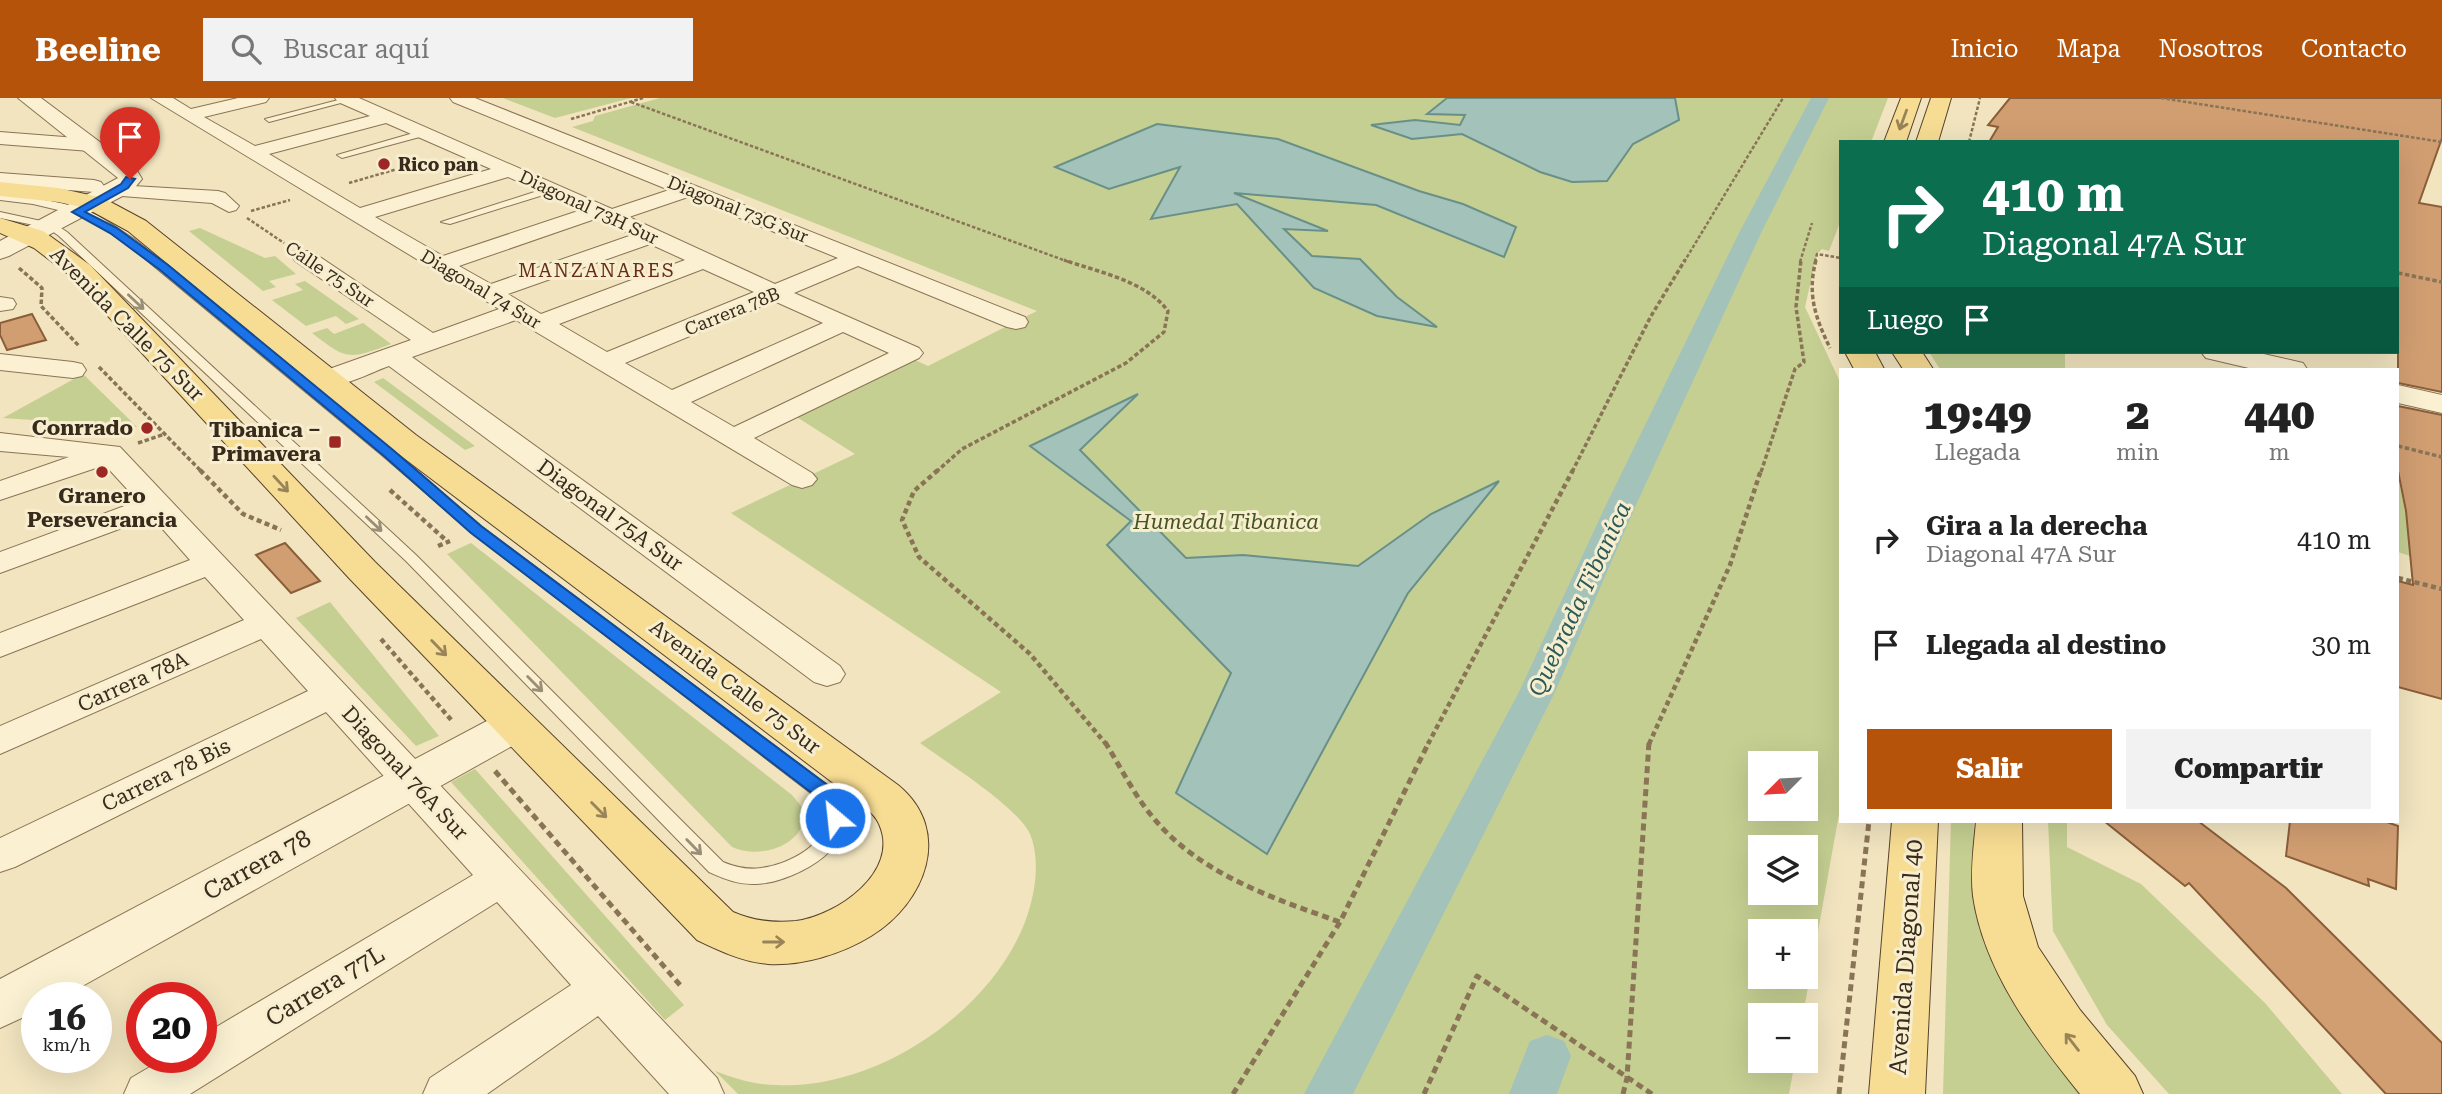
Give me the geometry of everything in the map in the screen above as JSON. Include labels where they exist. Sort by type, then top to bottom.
[{"type":"main road","points":[[1896,140],[1911,98]]},
{"type":"main road","points":[[1928,140],[1941,98]]},
{"type":"main road","name":"Avenida Calle 75 Sur","points":[[0,189],[95,198],[137,226],[404,442],[890,803],[905,828],[906,840],[903,863],[889,889],[877,903],[845,925],[794,942],[771,943],[732,936],[709,921],[495,736],[362,570],[81,271],[28,229]]},
{"type":"main road","points":[[1849,354],[1868,368]]},
{"type":"main road","name":"Avenida Diagonal 40","points":[[1898,1094],[1915,823]]},
{"type":"main road","points":[[1999,823],[1998,896],[2004,926],[2022,964],[2068,1038],[2115,1094]]},
{"type":"street","points":[[0,251],[28,229],[128,183],[128,174],[28,98]]},
{"type":"street","name":"Diagonal 74 Sur","points":[[159,98],[802,479]]},
{"type":"street","points":[[189,116],[260,98]]},
{"type":"street","name":"Diagonal 73G Sur","points":[[458,98],[1016,322]]},
{"type":"street","name":"Diagonal 73H Sur","points":[[346,99],[553,189],[841,324],[910,353],[732,438]]},
{"type":"street","points":[[252,153],[387,117]]},
{"type":"street","points":[[0,138],[90,145]]},
{"type":"street","points":[[358,215],[509,170]]},
{"type":"street","points":[[0,179],[95,198],[218,197],[229,206]]},
{"type":"street","points":[[440,265],[602,214],[690,190]]},
{"type":"street","points":[[489,293],[651,236]]},
{"type":"street","name":"Calle 75 Sur","points":[[303,256],[430,342]]},
{"type":"street","name":"Carrera 78B","points":[[605,362],[858,258]]},
{"type":"street","points":[[327,379],[430,342],[529,317],[704,261]]},
{"type":"street","points":[[670,401],[841,324]]},
{"type":"street","points":[[2225,354],[2288,368]]},
{"type":"street","name":"Diagonal 75A Sur","points":[[393,356],[827,674]]},
{"type":"street","points":[[0,362],[73,370]]},
{"type":"street","points":[[2399,394],[2442,404]]},
{"type":"street","points":[[0,442],[110,453]]},
{"type":"street","points":[[0,491],[110,453]]},
{"type":"street","name":"Diagonal 76A Sur","points":[[110,453],[700,1094]]},
{"type":"street","points":[[0,563],[158,504]]},
{"type":"street","points":[[0,646],[211,562]]},
{"type":"street","name":"Carrera 78A","points":[[0,741],[267,623]]},
{"type":"street","name":"Carrera 78 Bis","points":[[0,856],[332,694]]},
{"type":"street","name":"Carrera 78","points":[[0,1005],[495,736]]},
{"type":"street","name":"Carrera 77L","points":[[148,1094],[502,878]]},
{"type":"street","points":[[447,1094],[602,988]]},
{"type":"lane","points":[[269,119],[346,99]]},
{"type":"lane","points":[[342,155],[424,133]]},
{"type":"lane","points":[[446,222],[553,189]]},
{"type":"lane","points":[[0,197],[33,201],[95,198],[92,217],[164,268],[476,529],[823,792],[835,811],[834,826],[826,842],[803,863],[771,876],[737,877],[716,867],[411,558],[28,229],[0,215]]},
{"type":"path","points":[[1233,1094],[1340,922],[1439,722],[1529,556],[1651,316],[1783,98]]},
{"type":"path","points":[[1970,140],[1980,98]]},
{"type":"path","points":[[2161,98],[2442,142]]},
{"type":"path","points":[[631,102],[975,225],[1141,288],[1160,300],[1168,311],[1164,332],[1126,363],[962,449],[914,491],[902,520],[919,557],[1030,654],[1104,741],[1151,816],[1199,861],[1284,902],[1340,922]]},
{"type":"path","name":"Calle 75 Sur","points":[[229,206],[303,256]]},
{"type":"path","points":[[1623,1094],[1627,1078],[1648,745],[1730,565],[1795,369],[1804,362],[1794,318],[1797,267],[1812,223]]},
{"type":"path","points":[[1839,258],[1817,254],[1810,281],[1811,307],[1839,343]]},
{"type":"path","points":[[2399,273],[2442,282]]},
{"type":"path","points":[[165,434],[243,514],[290,534]]},
{"type":"path","points":[[2399,446],[2442,457]]},
{"type":"path","points":[[390,490],[448,542]]},
{"type":"path","points":[[438,546],[455,539]]},
{"type":"path","points":[[2399,578],[2442,589]]},
{"type":"path","points":[[376,632],[495,736],[680,985]]},
{"type":"path","points":[[1839,1094],[1869,823]]},
{"type":"path","points":[[1424,1094],[1477,975],[1652,1094]]},
{"type":"green space","points":[[503,98],[631,98],[555,118]]},
{"type":"green space","name":"Humedal Tibanica","points":[[660,98],[1888,98],[1872,140],[1839,140],[1839,225],[1829,251],[1822,249],[1817,254],[1805,307],[1839,380],[1839,814],[1818,931],[1818,919],[1748,919],[1748,989],[1808,989],[1805,1003],[1748,1003],[1748,1073],[1793,1073],[1789,1094],[738,1094],[715,1071],[761,1084],[815,1083],[853,1074],[890,1060],[925,1040],[957,1015],[985,987],[1008,955],[1029,912],[1036,867],[1033,844],[1023,823],[997,798],[920,743],[1001,692],[731,513],[855,454],[795,416],[913,359],[928,366],[1037,311],[572,127],[593,121],[595,116]]},
{"type":"green space","points":[[200,228],[265,258],[275,256],[296,274],[269,281],[276,287],[263,291],[189,231]]},
{"type":"green space","points":[[305,281],[359,319],[346,324],[336,316],[306,326],[272,300],[303,290],[295,284]]},
{"type":"green space","points":[[363,323],[391,344],[365,353],[348,355],[312,333],[327,328],[334,334]]},
{"type":"green space","points":[[1930,354],[2065,354],[2065,368],[1939,368]]},
{"type":"green space","points":[[83,374],[137,427],[3,418]]},
{"type":"green space","points":[[383,378],[475,446],[465,450],[374,382]]},
{"type":"green space","points":[[2399,482],[2407,521],[2410,556],[2399,552]]},
{"type":"green space","points":[[471,543],[792,795],[805,811],[798,833],[779,847],[767,851],[743,851],[732,847],[447,554]]},
{"type":"green space","points":[[330,602],[439,736],[416,746],[296,618]]},
{"type":"green space","points":[[475,769],[684,1005],[665,1020],[451,782]]},
{"type":"green space","points":[[1951,823],[1974,823],[1972,890],[2014,997],[2091,1094],[1943,1094]]},
{"type":"green space","points":[[2048,823],[2067,823],[2067,847],[2141,884],[2265,1003],[2342,1094],[2169,1094],[2107,1025],[2053,931]]},
{"type":"water","points":[[1447,98],[1675,98],[1679,120],[1633,144],[1607,181],[1572,182],[1540,172],[1462,134],[1412,139],[1371,125],[1415,120],[1460,125],[1465,115],[1427,114]]},
{"type":"water","points":[[1157,124],[1278,139],[1419,191],[1463,204],[1516,227],[1504,257],[1376,205],[1234,193],[1328,231],[1284,229],[1312,256],[1360,259],[1397,297],[1437,327],[1377,316],[1314,288],[1237,204],[1151,219],[1180,167],[1109,189],[1055,167]]},
{"type":"water","points":[[1138,394],[1080,450],[1186,558],[1243,555],[1358,566],[1431,514],[1499,481],[1408,593],[1267,854],[1176,793],[1231,673],[1107,545],[1131,521],[1030,446]]},
{"type":"building","points":[[2010,98],[2442,98],[2442,138],[2419,203],[2442,207],[2442,392],[2399,383],[2399,140],[1990,140],[1998,127],[1988,125]]},
{"type":"building","points":[[32,314],[46,340],[7,350],[0,335],[0,323]]},
{"type":"building","points":[[2399,406],[2442,415],[2442,699],[2399,687],[2399,581],[2413,585],[2406,511],[2399,476]]},
{"type":"building","points":[[285,543],[320,581],[291,593],[256,555]]},
{"type":"building","points":[[2106,823],[2201,823],[2286,888],[2442,1043],[2442,1094],[2386,1094],[2189,883],[2185,886]]},
{"type":"building","points":[[2290,823],[2390,823],[2398,826],[2396,889],[2368,879],[2369,886],[2286,856]]},
{"type":"waterway","name":"Quebrada Tibaníca","points":[[1328,1094],[1537,692],[1621,505],[1750,233],[1820,98]]},
{"type":"waterway","points":[[1533,1094],[1547,1056]]},
{"type":"place","name":"Rico pan","points":[[384,164]]},
{"type":"place","name":"Conrrado","points":[[147,428]]},
{"type":"place","name":"Tibanica – Primavera","points":[[335,442]]},
{"type":"place","name":"Granero Perseverancia","points":[[102,472]]},
{"type":"district","name":"MANZANARES","points":[[597,270]]},
{"type":"route","points":[[130,179],[124,186],[78,212],[92,217],[130,241],[388,453],[476,529],[823,792],[830,799],[835,818]]}]
